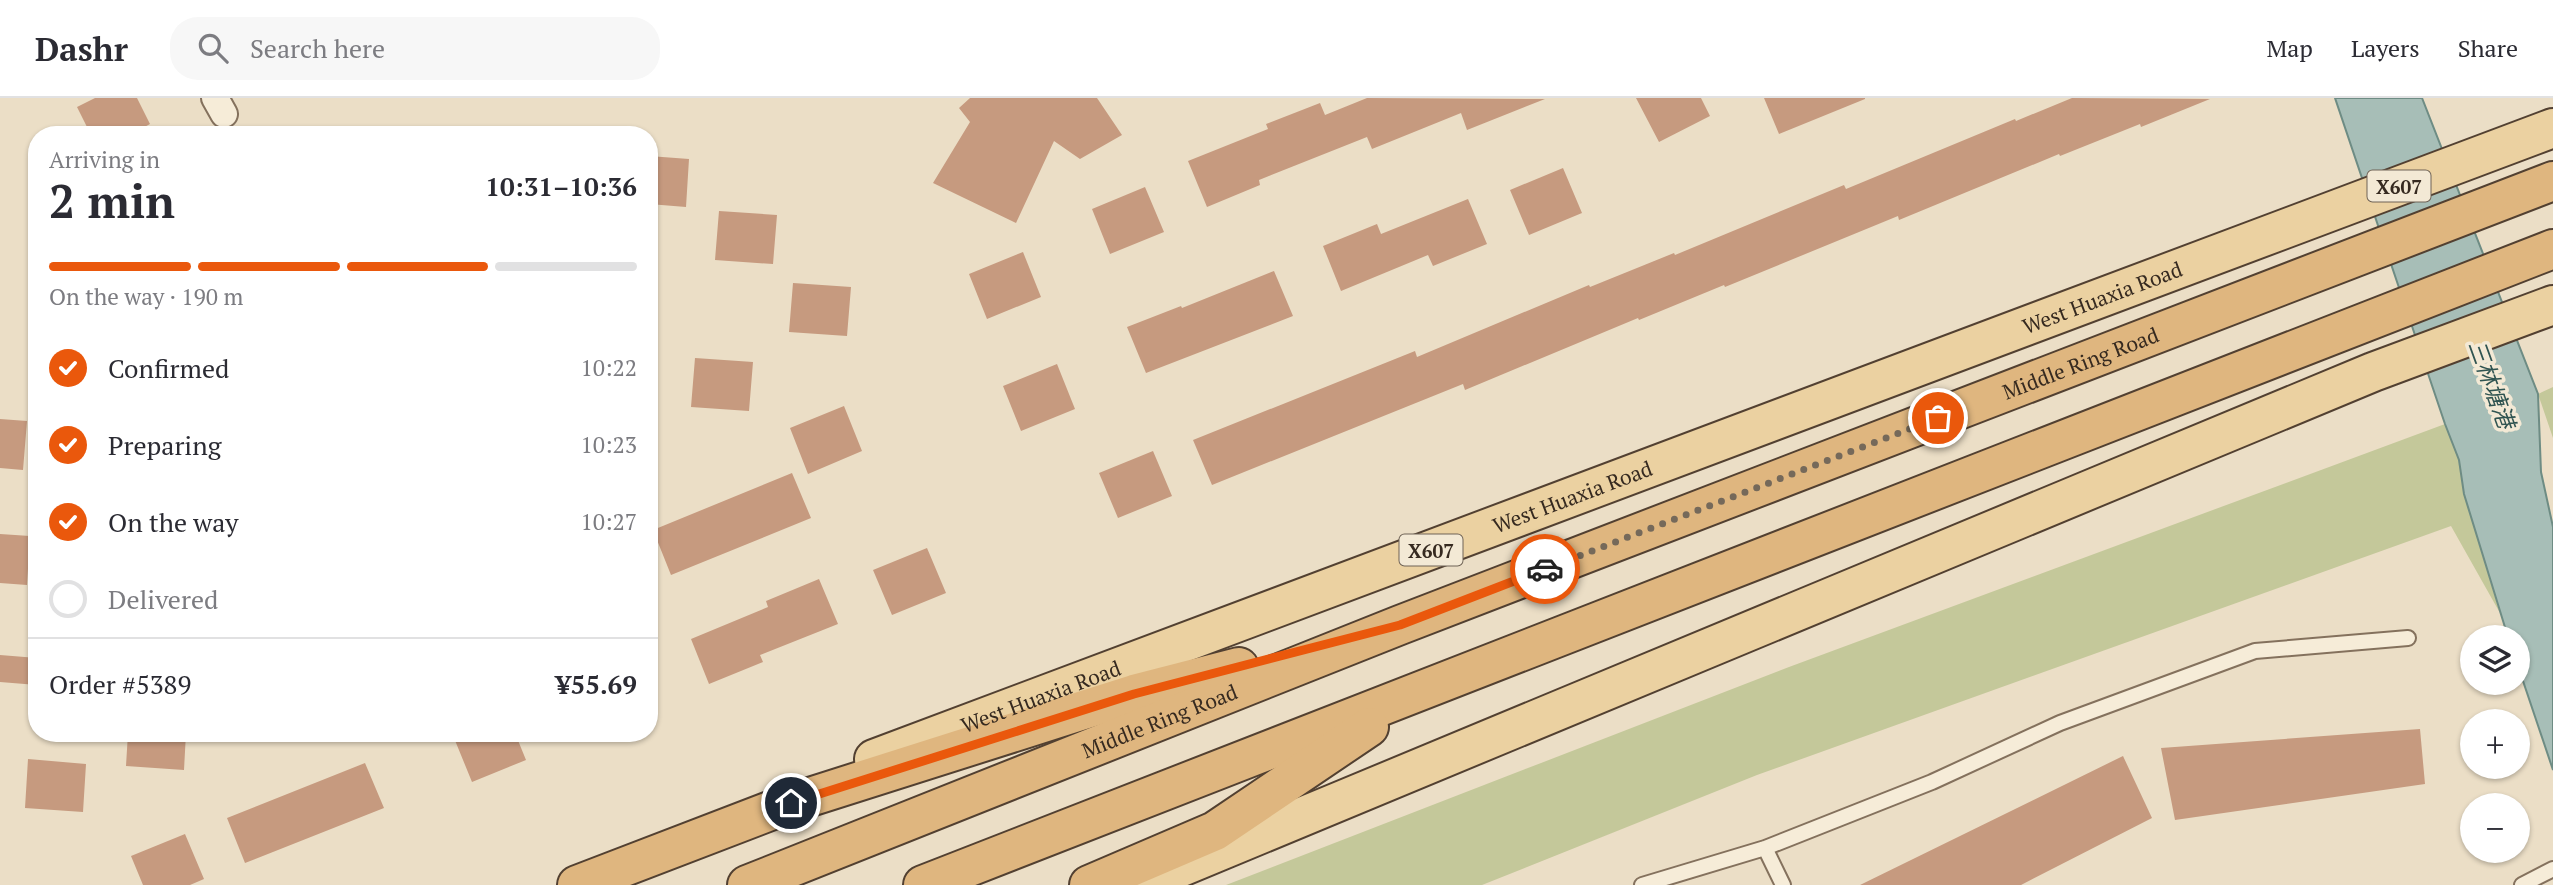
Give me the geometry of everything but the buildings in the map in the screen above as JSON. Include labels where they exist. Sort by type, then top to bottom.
[{"type":"highway","name":"Middle Ring Road","points":[[747,885],[1400,625],[2553,181]]},
{"type":"highway","points":[[923,885],[2553,249]]},
{"type":"highway","points":[[577,885],[791,803],[1121,699],[1400,625]]},
{"type":"highway","points":[[1088,885],[1215,831],[1427,688]]},
{"type":"main road","name":"West Huaxia Road","points":[[553,885],[862,764],[2553,128]]},
{"type":"main road","points":[[1139,885],[2373,372],[2553,305]]},
{"type":"lane","points":[[1642,885],[1765,848],[1932,782],[2060,723],[2255,651],[2409,638]]},
{"type":"lane","points":[[1765,848],[1783,885]]},
{"type":"lane","points":[[2522,885],[2553,869]]},
{"type":"green space","points":[[2553,387],[2553,438],[2538,394]]},
{"type":"green space","points":[[2445,424],[2459,460],[2464,494],[2500,613],[2451,526],[1757,775],[1482,885],[1226,885],[1789,667]]},
{"type":"water","name":"三林塘港","points":[[2335,98],[2422,98],[2538,394],[2541,472],[2553,527],[2553,770],[2528,695],[2530,695],[2530,625],[2504,625],[2464,494],[2459,460]]},
{"type":"way so far","points":[[1545,569],[1938,418]]},
{"type":"route","points":[[791,803],[1134,694],[1400,625],[1545,569]]}]
